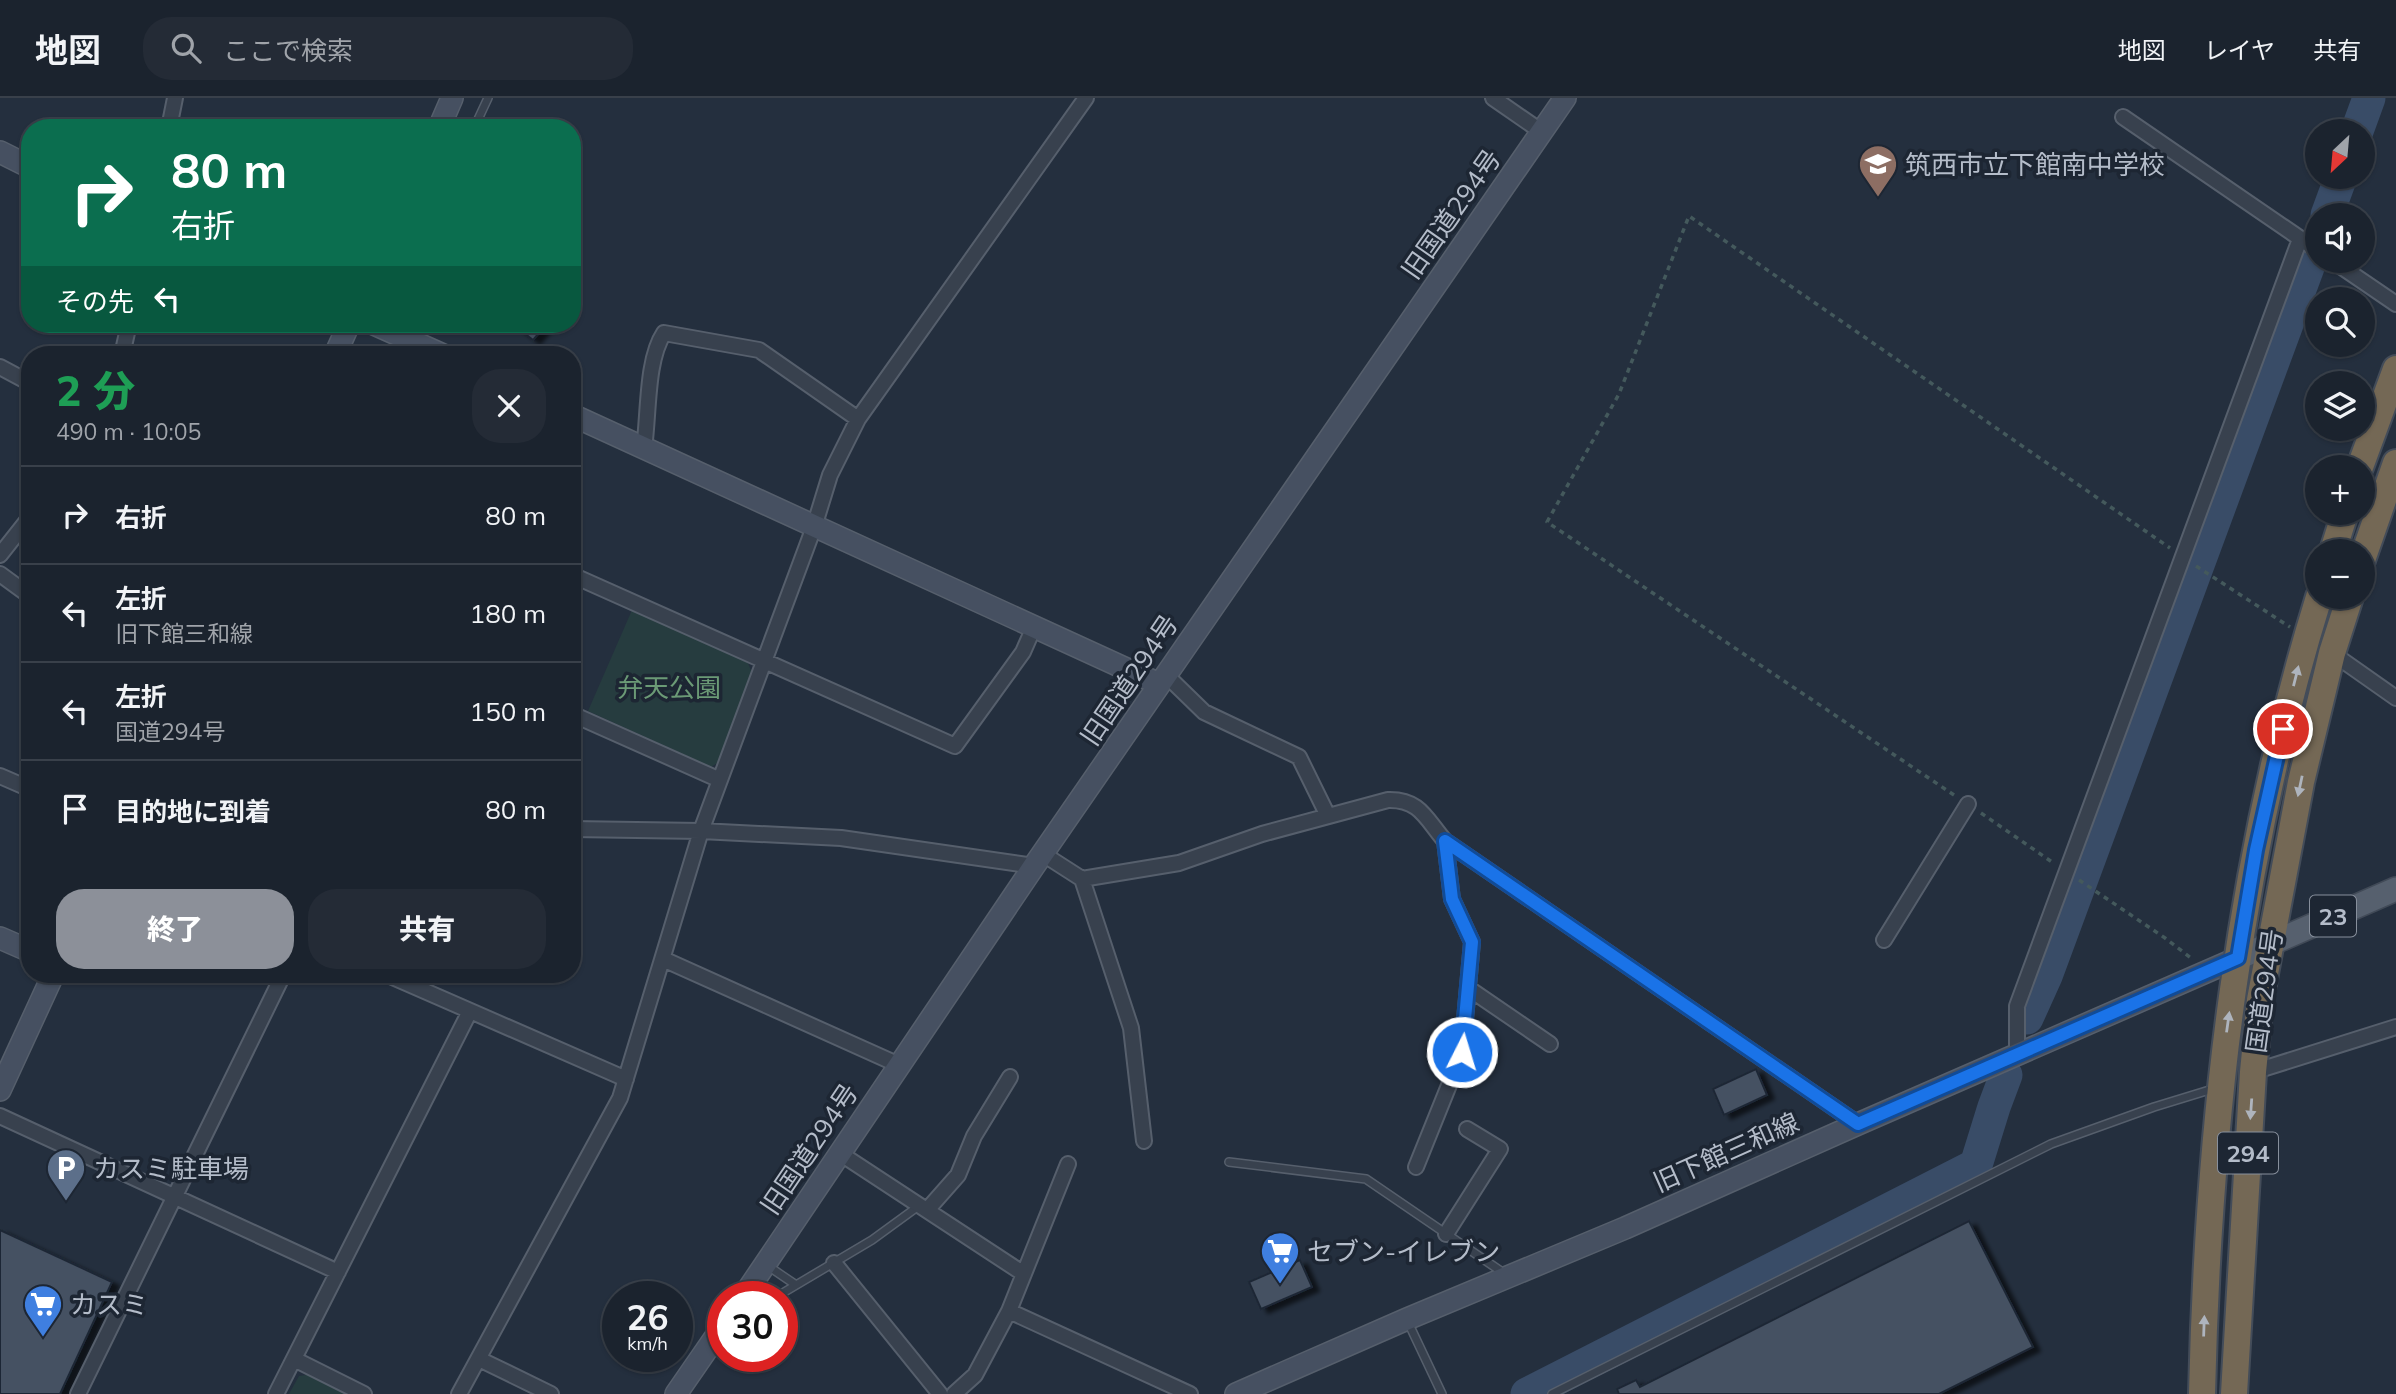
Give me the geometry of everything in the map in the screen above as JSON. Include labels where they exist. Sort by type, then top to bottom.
[{"type":"highway","points":[[2364,455],[2396,369]]},
{"type":"highway","points":[[2369,539],[2396,463]]},
{"type":"highway","name":"国道294号","points":[[2202,1394],[2211,1187],[2220,1087],[2238,958],[2247,897],[2267,801],[2315,609]]},
{"type":"highway","name":"国道294号","points":[[2234,1394],[2253,1072],[2260,1000],[2301,782],[2332,653],[2346,609]]},
{"type":"main road","name":"23","points":[[2238,958],[2396,889]]},
{"type":"street","points":[[171,119],[175,98]]},
{"type":"street","points":[[443,119],[452,98]]},
{"type":"street","points":[[459,1394],[620,1098],[701,831],[814,527],[830,475],[858,419],[1086,98]]},
{"type":"street","points":[[1493,98],[1542,132]]},
{"type":"street","name":"旧国道294号","points":[[754,1281],[1038,860],[1565,98]]},
{"type":"street","points":[[2123,117],[2305,242]]},
{"type":"street","points":[[0,152],[21,162]]},
{"type":"street","points":[[2017,1055],[2017,1006],[2300,239]]},
{"type":"street","points":[[2351,273],[2396,304]]},
{"type":"street","points":[[394,333],[423,346]]},
{"type":"street","points":[[643,448],[653,357],[657,342],[664,333],[759,350],[858,419]]},
{"type":"street","points":[[0,367],[21,378]]},
{"type":"street","points":[[581,419],[1034,627],[1163,679],[1204,712],[1299,757],[1328,816]]},
{"type":"street","points":[[0,555],[21,528]]},
{"type":"street","points":[[0,574],[21,589]]},
{"type":"street","points":[[581,579],[955,747],[1023,652],[1034,627]]},
{"type":"street","points":[[2332,653],[2396,698]]},
{"type":"street","points":[[581,718],[720,780]]},
{"type":"street","points":[[0,776],[21,785]]},
{"type":"street","points":[[581,829],[701,831],[841,838],[1038,860],[1082,879],[1178,863],[1262,834],[1388,800],[1402,800],[1419,807],[1427,821],[1445,841],[1858,1124]]},
{"type":"street","points":[[1884,940],[1968,804]]},
{"type":"street","points":[[1416,1167],[1462,1052],[1468,988],[1472,942],[1452,899],[1445,841]]},
{"type":"street","points":[[1082,879],[1131,1028],[1144,1141]]},
{"type":"street","points":[[0,938],[21,947]]},
{"type":"street","name":"旧下館三和線","points":[[1236,1394],[1625,1228],[2238,958]]},
{"type":"street","points":[[663,959],[900,1065]]},
{"type":"street","points":[[0,1090],[49,983]]},
{"type":"street","points":[[78,1394],[279,983]]},
{"type":"street","points":[[406,983],[626,1079]]},
{"type":"street","points":[[1468,988],[1550,1044]]},
{"type":"street","points":[[276,1394],[470,1011]]},
{"type":"street","points":[[2253,1072],[2396,1027]]},
{"type":"street","points":[[924,1207],[958,1175],[974,1136],[1010,1077]]},
{"type":"street","points":[[0,1116],[338,1272]]},
{"type":"street","points":[[1446,1234],[1500,1149],[1467,1129]]},
{"type":"street","points":[[841,1154],[1024,1274]]},
{"type":"street","points":[[954,1394],[975,1375],[1009,1311],[1068,1164]]},
{"type":"street","points":[[834,1263],[940,1394]]},
{"type":"street","points":[[1009,1311],[1190,1394]]},
{"type":"street","points":[[676,1394],[707,1349]]},
{"type":"street","points":[[294,1359],[364,1394]]},
{"type":"street","points":[[479,1359],[551,1394]]},
{"type":"lane","points":[[478,119],[488,98]]},
{"type":"lane","points":[[1552,1394],[2051,1144],[2154,1107],[2220,1087]]},
{"type":"lane","points":[[1229,1162],[1366,1179],[1509,1277]]},
{"type":"lane","points":[[798,1284],[924,1207]]},
{"type":"lane","points":[[774,1269],[790,1281]]},
{"type":"lane","points":[[1407,1319],[1442,1394]]},
{"type":"path","points":[[2188,980],[2192,959],[2165,938],[1547,522],[1619,394],[1689,215],[2183,556],[2306,637]]},
{"type":"green space","name":"弁天公園","points":[[632,610],[747,661],[753,675],[726,758],[711,767],[588,711]]},
{"type":"green space","points":[[313,1374],[353,1394],[289,1394],[299,1376]]},
{"type":"building","points":[[524,333],[539,333],[533,340]]},
{"type":"building","points":[[1756,1069],[1767,1095],[1724,1115],[1713,1089]]},
{"type":"building","points":[[1969,1221],[2033,1347],[1939,1394],[1619,1394],[1617,1389],[1636,1380],[1640,1387]]},
{"type":"building","name":"カスミ","points":[[0,1230],[112,1282],[60,1394],[0,1394]]},
{"type":"building","name":"セブン-イレブン","points":[[1300,1260],[1312,1287],[1261,1309],[1249,1282]]},
{"type":"waterway","points":[[2361,119],[2369,98]]},
{"type":"waterway","points":[[2331,203],[2337,189]]},
{"type":"waterway","points":[[2027,1018],[2046,976],[2306,273]]},
{"type":"waterway","points":[[1527,1394],[1976,1165],[2006,1075]]},
{"type":"place","name":"筑西市立下館南中学校","points":[[1878,198]]},
{"type":"place","name":"カスミ駐車場","points":[[66,1202]]},
{"type":"place","name":"セブン-イレブン","points":[[1280,1285]]},
{"type":"place","name":"カスミ","points":[[43,1338]]},
{"type":"route","points":[[1462,1052],[1472,942],[1452,899],[1445,841],[1858,1124],[2238,958],[2256,850],[2283,729]]}]
